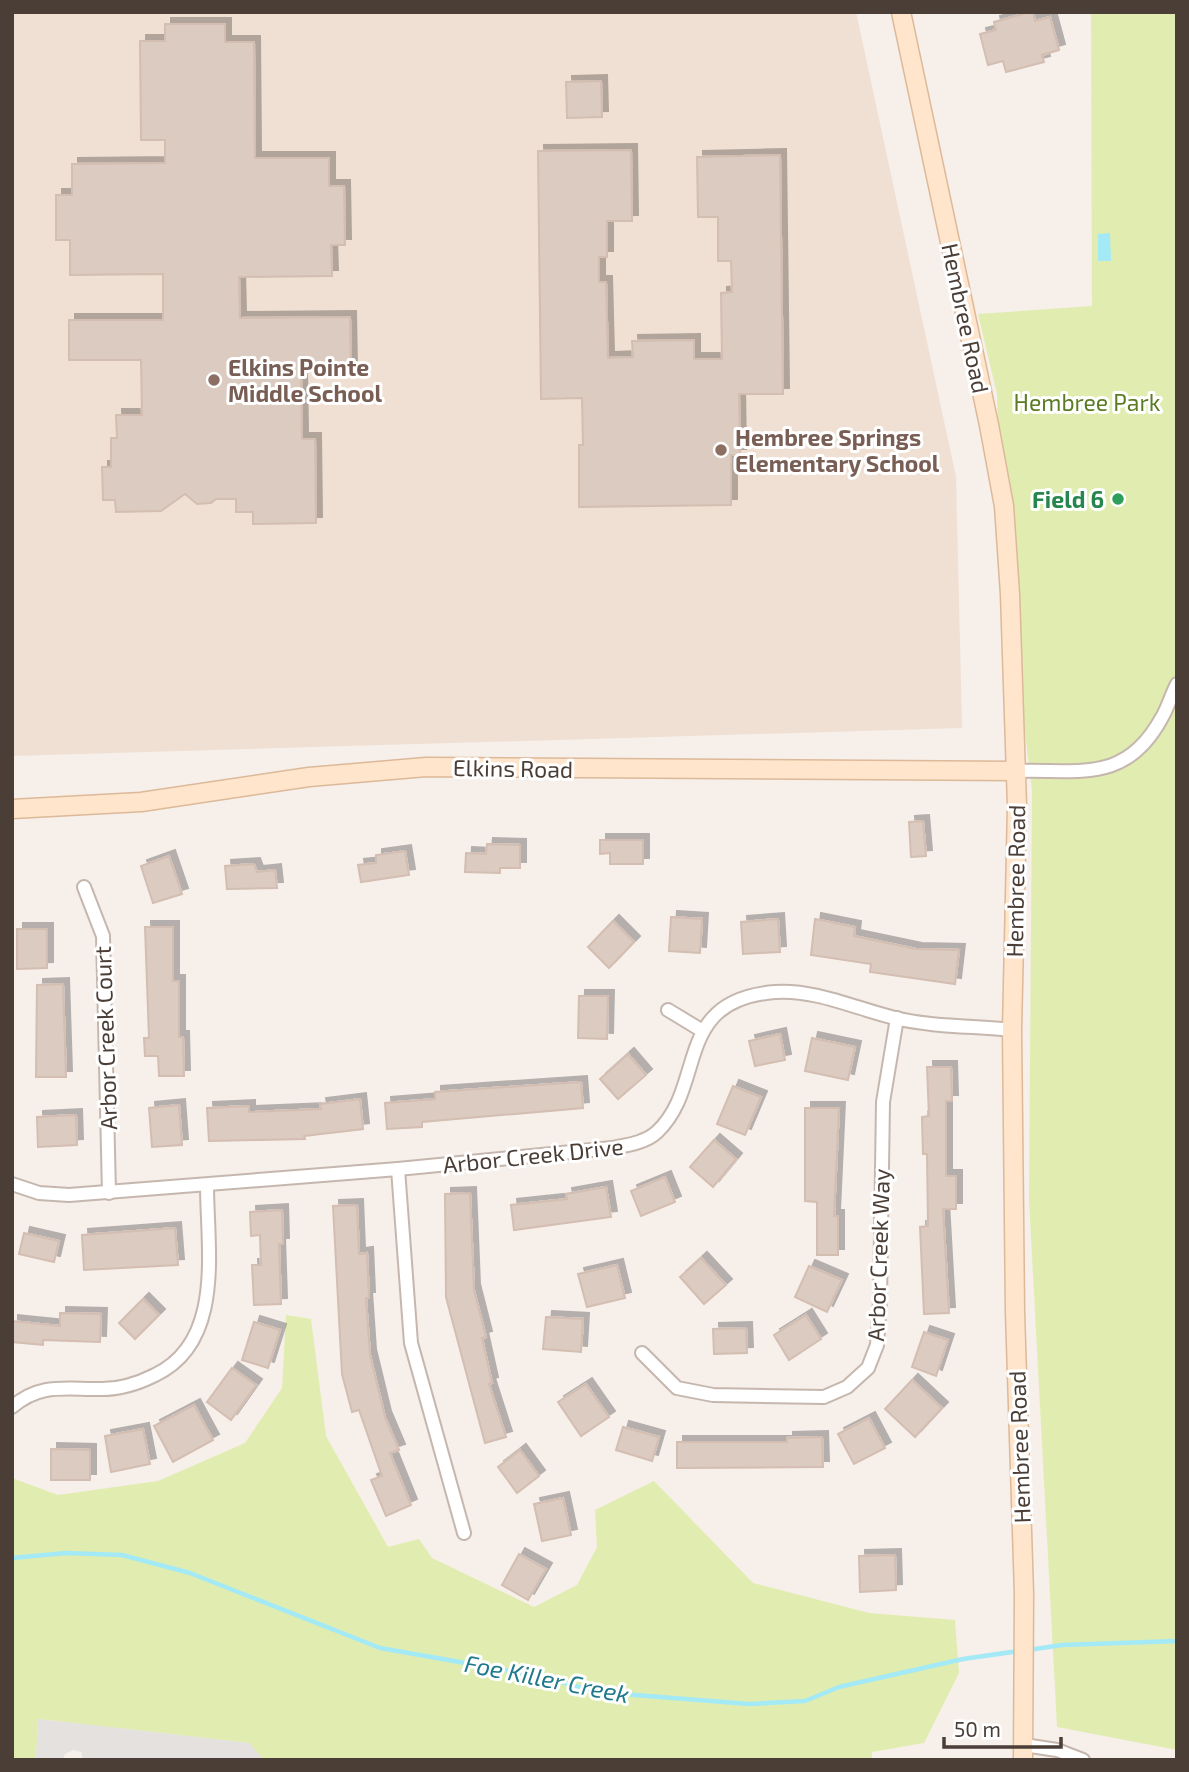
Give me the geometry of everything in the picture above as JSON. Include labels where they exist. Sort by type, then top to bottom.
[{"type":"street","name":"Hembree Road","points":[[901,12],[972,343],[1003,506],[1016,771],[1012,1030],[1015,1312],[1024,1594],[1023,1752]]},
{"type":"street","points":[[1016,771],[1099,771],[1120,764],[1138,751],[1151,735],[1177,684]]},
{"type":"street","name":"Elkins Road","points":[[12,809],[141,802],[309,777],[426,768],[1016,771]]},
{"type":"street","name":"Arbor Creek Court","points":[[84,887],[103,936],[109,1192]]},
{"type":"street","points":[[668,1010],[701,1030],[733,1004],[775,992],[799,992],[897,1018],[1012,1030]]},
{"type":"street","name":"Arbor Creek Way","points":[[642,1353],[677,1388],[713,1395],[824,1397],[847,1387],[868,1368],[877,1345],[883,1102],[897,1018]]},
{"type":"street","name":"Arbor Creek Drive","points":[[12,1184],[39,1193],[69,1195],[398,1169],[612,1148],[639,1142],[657,1132],[673,1108],[701,1030]]},
{"type":"street","points":[[398,1169],[411,1343],[464,1533]]},
{"type":"street","points":[[12,1407],[28,1393],[46,1388],[106,1389],[136,1385],[164,1371],[189,1349],[202,1321],[208,1287],[207,1185]]},
{"type":"street","points":[[1023,1752],[1057,1749],[1083,1760]]},
{"type":"shaded area","points":[[12,12],[856,12],[956,477],[962,728],[12,756]]},
{"type":"shaded area","points":[[38,1719],[249,1743],[264,1760],[82,1760],[82,1752],[73,1750],[65,1754],[63,1760],[36,1760]]},
{"type":"green space","name":"Hembree Park","points":[[1091,12],[1177,12],[1177,1750],[1057,1727],[1029,1199],[1032,791],[1003,547],[997,394],[978,314],[1092,306]]},
{"type":"green space","points":[[286,1315],[311,1319],[326,1436],[388,1547],[419,1539],[432,1558],[534,1607],[577,1585],[597,1547],[595,1510],[654,1481],[753,1583],[869,1613],[955,1620],[959,1673],[924,1743],[872,1752],[872,1760],[264,1760],[249,1743],[38,1719],[36,1760],[12,1760],[12,1478],[58,1495],[158,1481],[245,1443],[282,1388]]},
{"type":"water","points":[[1110,233],[1111,261],[1098,261],[1098,234]]},
{"type":"building","points":[[1033,12],[1035,21],[1050,17],[1059,50],[1042,55],[1044,62],[1006,72],[1003,61],[988,65],[980,34],[996,30],[994,22]]},
{"type":"building","points":[[165,24],[225,24],[225,42],[254,42],[255,158],[329,158],[329,186],[344,186],[345,245],[331,245],[332,276],[239,277],[240,318],[350,317],[351,372],[301,372],[302,439],[315,439],[316,523],[253,524],[253,512],[236,512],[236,499],[216,499],[211,503],[197,504],[185,494],[161,511],[116,512],[115,500],[103,500],[102,467],[111,467],[111,438],[117,438],[116,415],[142,415],[141,360],[69,360],[69,320],[163,320],[163,274],[70,275],[70,240],[56,240],[56,195],[72,195],[72,164],[165,163],[165,140],[141,140],[140,41],[165,41]]},
{"type":"building","points":[[601,81],[602,117],[567,118],[566,82]]},
{"type":"building","points":[[631,150],[632,221],[607,221],[607,257],[599,257],[599,282],[606,282],[608,358],[633,357],[632,341],[694,340],[694,359],[722,359],[721,293],[732,292],[731,261],[718,261],[718,217],[698,217],[697,157],[780,155],[783,394],[739,394],[740,455],[731,455],[731,505],[579,507],[579,445],[583,445],[582,398],[541,399],[538,151]]},
{"type":"building","points":[[923,821],[926,856],[911,857],[909,822]]},
{"type":"building","points":[[600,840],[643,840],[643,864],[610,864],[610,853],[600,854]]},
{"type":"building","points":[[487,844],[520,845],[520,868],[500,868],[500,873],[465,872],[466,853],[486,854]]},
{"type":"building","points":[[405,851],[409,875],[361,882],[358,865],[376,863],[376,855]]},
{"type":"building","points":[[169,856],[182,894],[153,903],[141,866]]},
{"type":"building","points":[[254,864],[257,872],[275,870],[277,888],[227,889],[225,866]]},
{"type":"building","points":[[671,917],[702,919],[700,953],[669,951]]},
{"type":"building","points":[[778,919],[780,952],[743,954],[741,922]]},
{"type":"building","points":[[815,919],[855,927],[854,936],[916,949],[959,950],[955,984],[870,972],[871,964],[811,955]]},
{"type":"building","points":[[613,921],[634,942],[609,968],[588,947]]},
{"type":"building","points":[[145,927],[173,927],[173,981],[179,981],[179,1037],[183,1037],[184,1076],[159,1076],[158,1056],[145,1056],[144,1038],[149,1038]]},
{"type":"building","points":[[17,929],[47,929],[47,968],[17,969]]},
{"type":"building","points":[[63,984],[66,1077],[36,1077],[37,985]]},
{"type":"building","points":[[579,996],[608,996],[607,1039],[578,1038]]},
{"type":"building","points":[[780,1034],[785,1060],[755,1066],[749,1041]]},
{"type":"building","points":[[812,1038],[855,1047],[848,1080],[805,1071]]},
{"type":"building","points":[[628,1054],[646,1075],[618,1099],[600,1079]]},
{"type":"building","points":[[927,1067],[951,1067],[952,1101],[946,1101],[946,1176],[956,1176],[956,1209],[943,1209],[949,1313],[924,1314],[920,1227],[928,1226],[927,1154],[923,1154],[922,1117],[929,1116]]},
{"type":"building","points":[[581,1082],[583,1108],[422,1122],[422,1127],[387,1129],[385,1103],[435,1099],[435,1092]]},
{"type":"building","points":[[733,1086],[761,1097],[745,1135],[717,1124]]},
{"type":"building","points":[[360,1099],[363,1129],[304,1136],[305,1139],[209,1141],[207,1108],[249,1106],[249,1112],[321,1109],[320,1104]]},
{"type":"building","points":[[179,1105],[182,1145],[152,1147],[149,1108]]},
{"type":"building","points":[[805,1108],[839,1108],[834,1216],[838,1216],[838,1255],[817,1255],[817,1202],[805,1201]]},
{"type":"building","points":[[76,1115],[77,1145],[38,1147],[37,1117]]},
{"type":"building","points":[[714,1140],[736,1159],[713,1187],[690,1167]]},
{"type":"building","points":[[665,1177],[675,1202],[641,1216],[631,1191]]},
{"type":"building","points":[[606,1187],[611,1217],[514,1230],[511,1205],[567,1199],[566,1194]]},
{"type":"building","points":[[470,1193],[474,1290],[486,1337],[482,1338],[492,1383],[489,1384],[506,1437],[485,1443],[446,1297],[445,1194]]},
{"type":"building","points":[[357,1205],[359,1254],[367,1253],[369,1298],[366,1298],[370,1355],[385,1417],[399,1450],[390,1453],[411,1505],[386,1516],[371,1480],[382,1476],[359,1410],[352,1412],[342,1374],[333,1206]]},
{"type":"building","points":[[282,1210],[283,1244],[279,1244],[281,1304],[254,1305],[252,1265],[261,1265],[260,1235],[251,1236],[250,1212]]},
{"type":"building","points":[[175,1228],[178,1265],[84,1270],[82,1235]]},
{"type":"building","points":[[24,1233],[59,1241],[54,1262],[19,1254]]},
{"type":"building","points":[[701,1258],[726,1285],[704,1304],[680,1277]]},
{"type":"building","points":[[617,1265],[625,1298],[587,1307],[578,1274]]},
{"type":"building","points":[[809,1266],[842,1280],[827,1312],[795,1297]]},
{"type":"building","points":[[143,1299],[159,1315],[135,1339],[119,1323]]},
{"type":"building","points":[[60,1313],[101,1314],[100,1342],[43,1340],[43,1345],[12,1342],[12,1321],[60,1326]]},
{"type":"building","points":[[806,1315],[821,1339],[789,1360],[774,1335]]},
{"type":"building","points":[[546,1317],[583,1319],[581,1352],[543,1349]]},
{"type":"building","points":[[254,1322],[280,1330],[268,1368],[242,1360]]},
{"type":"building","points":[[746,1328],[747,1353],[714,1354],[713,1329]]},
{"type":"building","points":[[924,1332],[948,1340],[936,1376],[912,1367]]},
{"type":"building","points":[[232,1368],[256,1385],[231,1420],[207,1402]]},
{"type":"building","points":[[912,1380],[942,1408],[915,1437],[885,1409]]},
{"type":"building","points":[[586,1384],[609,1417],[581,1436],[558,1402]]},
{"type":"building","points":[[194,1405],[213,1440],[173,1462],[154,1426]]},
{"type":"building","points":[[869,1418],[885,1448],[854,1464],[838,1434]]},
{"type":"building","points":[[623,1427],[659,1437],[652,1461],[616,1450]]},
{"type":"building","points":[[143,1429],[150,1464],[111,1472],[105,1436]]},
{"type":"building","points":[[822,1437],[823,1467],[677,1468],[677,1442],[787,1442],[787,1438]]},
{"type":"building","points":[[51,1449],[90,1450],[90,1480],[51,1480]]},
{"type":"building","points":[[520,1450],[539,1476],[517,1493],[498,1467]]},
{"type":"building","points":[[563,1498],[571,1535],[542,1541],[534,1504]]},
{"type":"building","points":[[519,1554],[546,1569],[528,1600],[502,1585]]},
{"type":"building","points":[[895,1555],[896,1590],[860,1592],[859,1556]]},
{"type":"waterway","name":"Foe Killer Creek","points":[[12,1558],[66,1553],[122,1555],[190,1573],[380,1648],[539,1676],[597,1692],[749,1704],[805,1701],[839,1687],[963,1659],[1019,1651]]},
{"type":"waterway","name":"Foe Killer Creek","points":[[1028,1650],[1062,1645],[1177,1641]]},
{"type":"place","name":"Elkins Pointe Middle School","points":[[214,380]]},
{"type":"place","name":"Hembree Springs Elementary School","points":[[721,450]]},
{"type":"place","name":"Field 6","points":[[1118,499]]}]
